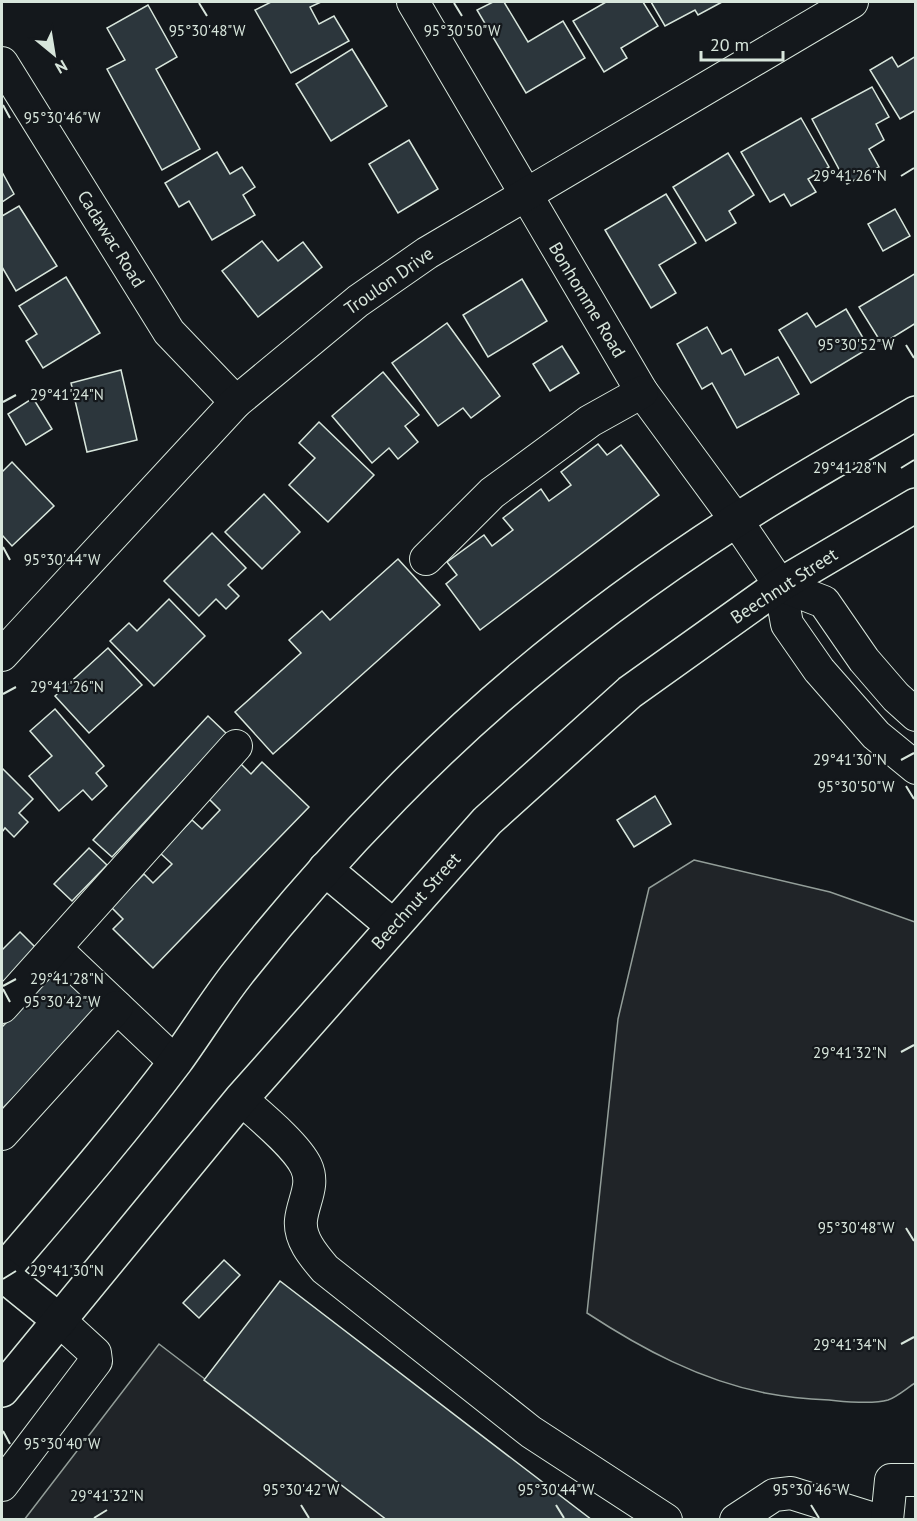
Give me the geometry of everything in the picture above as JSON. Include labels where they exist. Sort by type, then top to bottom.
[{"type":"main road","points":[[60,1321],[2,1273],[175,1062],[237,974],[325,869],[394,795],[462,730],[558,647],[631,591],[736,520],[915,413]]},
{"type":"main road","name":"Beechnut Street","points":[[2,1390],[241,1099],[488,821],[630,692],[780,585],[915,505]]},
{"type":"main road","points":[[325,869],[393,926]]},
{"type":"street","name":"Bonhomme Road","points":[[413,2],[642,392],[736,520],[780,585],[787,624],[819,670],[876,735],[915,768]]},
{"type":"street","name":"Troulon Drive","points":[[2,655],[236,402],[358,301],[427,253],[852,2]]},
{"type":"street","name":"Cadawac Road","points":[[2,63],[169,332],[236,402]]},
{"type":"street","points":[[426,559],[492,493],[591,421],[642,392]]},
{"type":"street","points":[[780,585],[824,602],[864,660],[896,698],[915,715]]},
{"type":"street","points":[[2,1007],[236,746]]},
{"type":"street","points":[[55,948],[175,1062]]},
{"type":"street","points":[[2,1134],[117,1007]]},
{"type":"street","points":[[241,1099],[280,1134],[306,1166],[310,1183],[301,1221],[303,1235],[309,1250],[325,1269],[531,1432],[666,1520]]},
{"type":"street","points":[[2,1485],[96,1361],[95,1353],[60,1321]]},
{"type":"street","points":[[886,1520],[891,1480],[915,1480]]},
{"type":"street","points":[[736,1520],[774,1495],[791,1493],[876,1520]]},
{"type":"shaded area","points":[[694,860],[830,892],[915,922],[915,1383],[888,1400],[859,1402],[805,1398],[741,1387],[672,1362],[587,1313],[618,1019],[649,888]]},
{"type":"shaded area","points":[[159,1344],[388,1519],[24,1520]]},
{"type":"building","points":[[271,2],[321,2],[310,7],[319,24],[334,16],[349,41],[291,73],[255,10]]},
{"type":"building","points":[[493,2],[504,2],[528,42],[563,21],[585,58],[526,93],[477,10]]},
{"type":"building","points":[[606,2],[643,2],[658,26],[621,48],[627,58],[604,72],[573,21]]},
{"type":"building","points":[[651,2],[722,2],[698,15],[695,10],[665,26]]},
{"type":"building","points":[[148,5],[177,57],[156,69],[200,149],[162,170],[107,69],[125,60],[107,28]]},
{"type":"building","points":[[352,49],[387,106],[331,141],[296,84]]},
{"type":"building","points":[[916,56],[916,110],[900,119],[870,70],[892,57],[898,67]]},
{"type":"building","points":[[872,87],[889,117],[876,124],[884,140],[869,149],[879,167],[847,184],[812,119]]},
{"type":"building","points":[[801,118],[829,167],[808,179],[816,192],[791,206],[784,194],[770,202],[741,152]]},
{"type":"building","points":[[409,140],[438,189],[398,213],[369,164]]},
{"type":"building","points":[[217,152],[230,174],[242,167],[255,187],[243,195],[255,215],[212,240],[189,201],[179,207],[165,183]]},
{"type":"building","points":[[728,153],[754,195],[729,211],[736,223],[706,241],[673,187]]},
{"type":"building","points":[[2,172],[14,194],[2,202]]},
{"type":"building","points":[[666,194],[696,243],[659,265],[676,293],[651,308],[605,230]]},
{"type":"building","points":[[19,206],[57,266],[16,291],[2,267],[2,216]]},
{"type":"building","points":[[895,209],[910,236],[883,251],[868,224]]},
{"type":"building","points":[[262,241],[278,261],[303,242],[322,267],[258,317],[222,271]]},
{"type":"building","points":[[916,273],[916,323],[882,344],[859,307]]},
{"type":"building","points":[[66,277],[100,333],[43,368],[26,341],[37,334],[19,306]]},
{"type":"building","points":[[522,279],[547,321],[488,357],[463,315]]},
{"type":"building","points":[[846,309],[869,348],[811,383],[779,330],[807,313],[816,327]]},
{"type":"building","points":[[447,323],[500,396],[471,418],[463,408],[438,426],[392,363]]},
{"type":"building","points":[[707,327],[722,354],[731,349],[745,375],[778,357],[799,394],[737,428],[712,383],[702,389],[677,344]]},
{"type":"building","points":[[562,346],[579,373],[550,391],[533,364]]},
{"type":"building","points":[[121,370],[137,440],[87,452],[71,383]]},
{"type":"building","points":[[383,372],[419,415],[405,426],[418,442],[398,459],[389,448],[372,463],[332,416]]},
{"type":"building","points":[[33,398],[52,429],[26,445],[8,414]]},
{"type":"building","points":[[319,422],[374,475],[328,522],[289,485],[315,458],[299,443]]},
{"type":"building","points":[[598,444],[607,455],[621,445],[659,495],[480,630],[446,584],[457,575],[447,562],[484,535],[492,546],[513,530],[503,518],[541,489],[549,501],[571,485],[561,472]]},
{"type":"building","points":[[12,462],[54,506],[12,546],[2,535],[2,472]]},
{"type":"building","points":[[264,494],[300,532],[262,569],[225,532]]},
{"type":"building","points":[[212,533],[246,568],[228,585],[239,596],[226,609],[216,599],[199,616],[164,581]]},
{"type":"building","points":[[398,559],[440,605],[273,754],[235,712],[301,653],[289,640],[322,611],[330,620]]},
{"type":"building","points":[[169,599],[205,636],[154,686],[110,641],[129,623],[137,631]]},
{"type":"building","points":[[108,648],[142,685],[89,733],[55,696]]},
{"type":"building","points":[[55,709],[104,766],[96,773],[107,786],[92,800],[83,790],[59,811],[29,776],[52,756],[30,731]]},
{"type":"building","points":[[208,716],[227,734],[112,857],[93,840]]},
{"type":"building","points":[[262,762],[309,807],[153,968],[113,929],[123,919],[111,907],[144,874],[153,883],[172,864],[160,853],[192,820],[202,829],[220,810],[208,798],[241,764],[251,774]]},
{"type":"building","points":[[2,768],[33,799],[19,813],[28,822],[14,837],[5,828],[2,832]]},
{"type":"building","points":[[655,796],[671,824],[634,847],[617,820]]},
{"type":"building","points":[[89,848],[107,865],[72,901],[54,884]]},
{"type":"building","points":[[20,932],[37,949],[4,982],[2,980],[2,950]]},
{"type":"building","points":[[58,970],[99,1011],[2,1109],[2,1027]]},
{"type":"building","points":[[224,1260],[240,1275],[199,1318],[183,1303]]},
{"type":"building","points":[[280,1281],[592,1520],[387,1520],[204,1380]]}]
